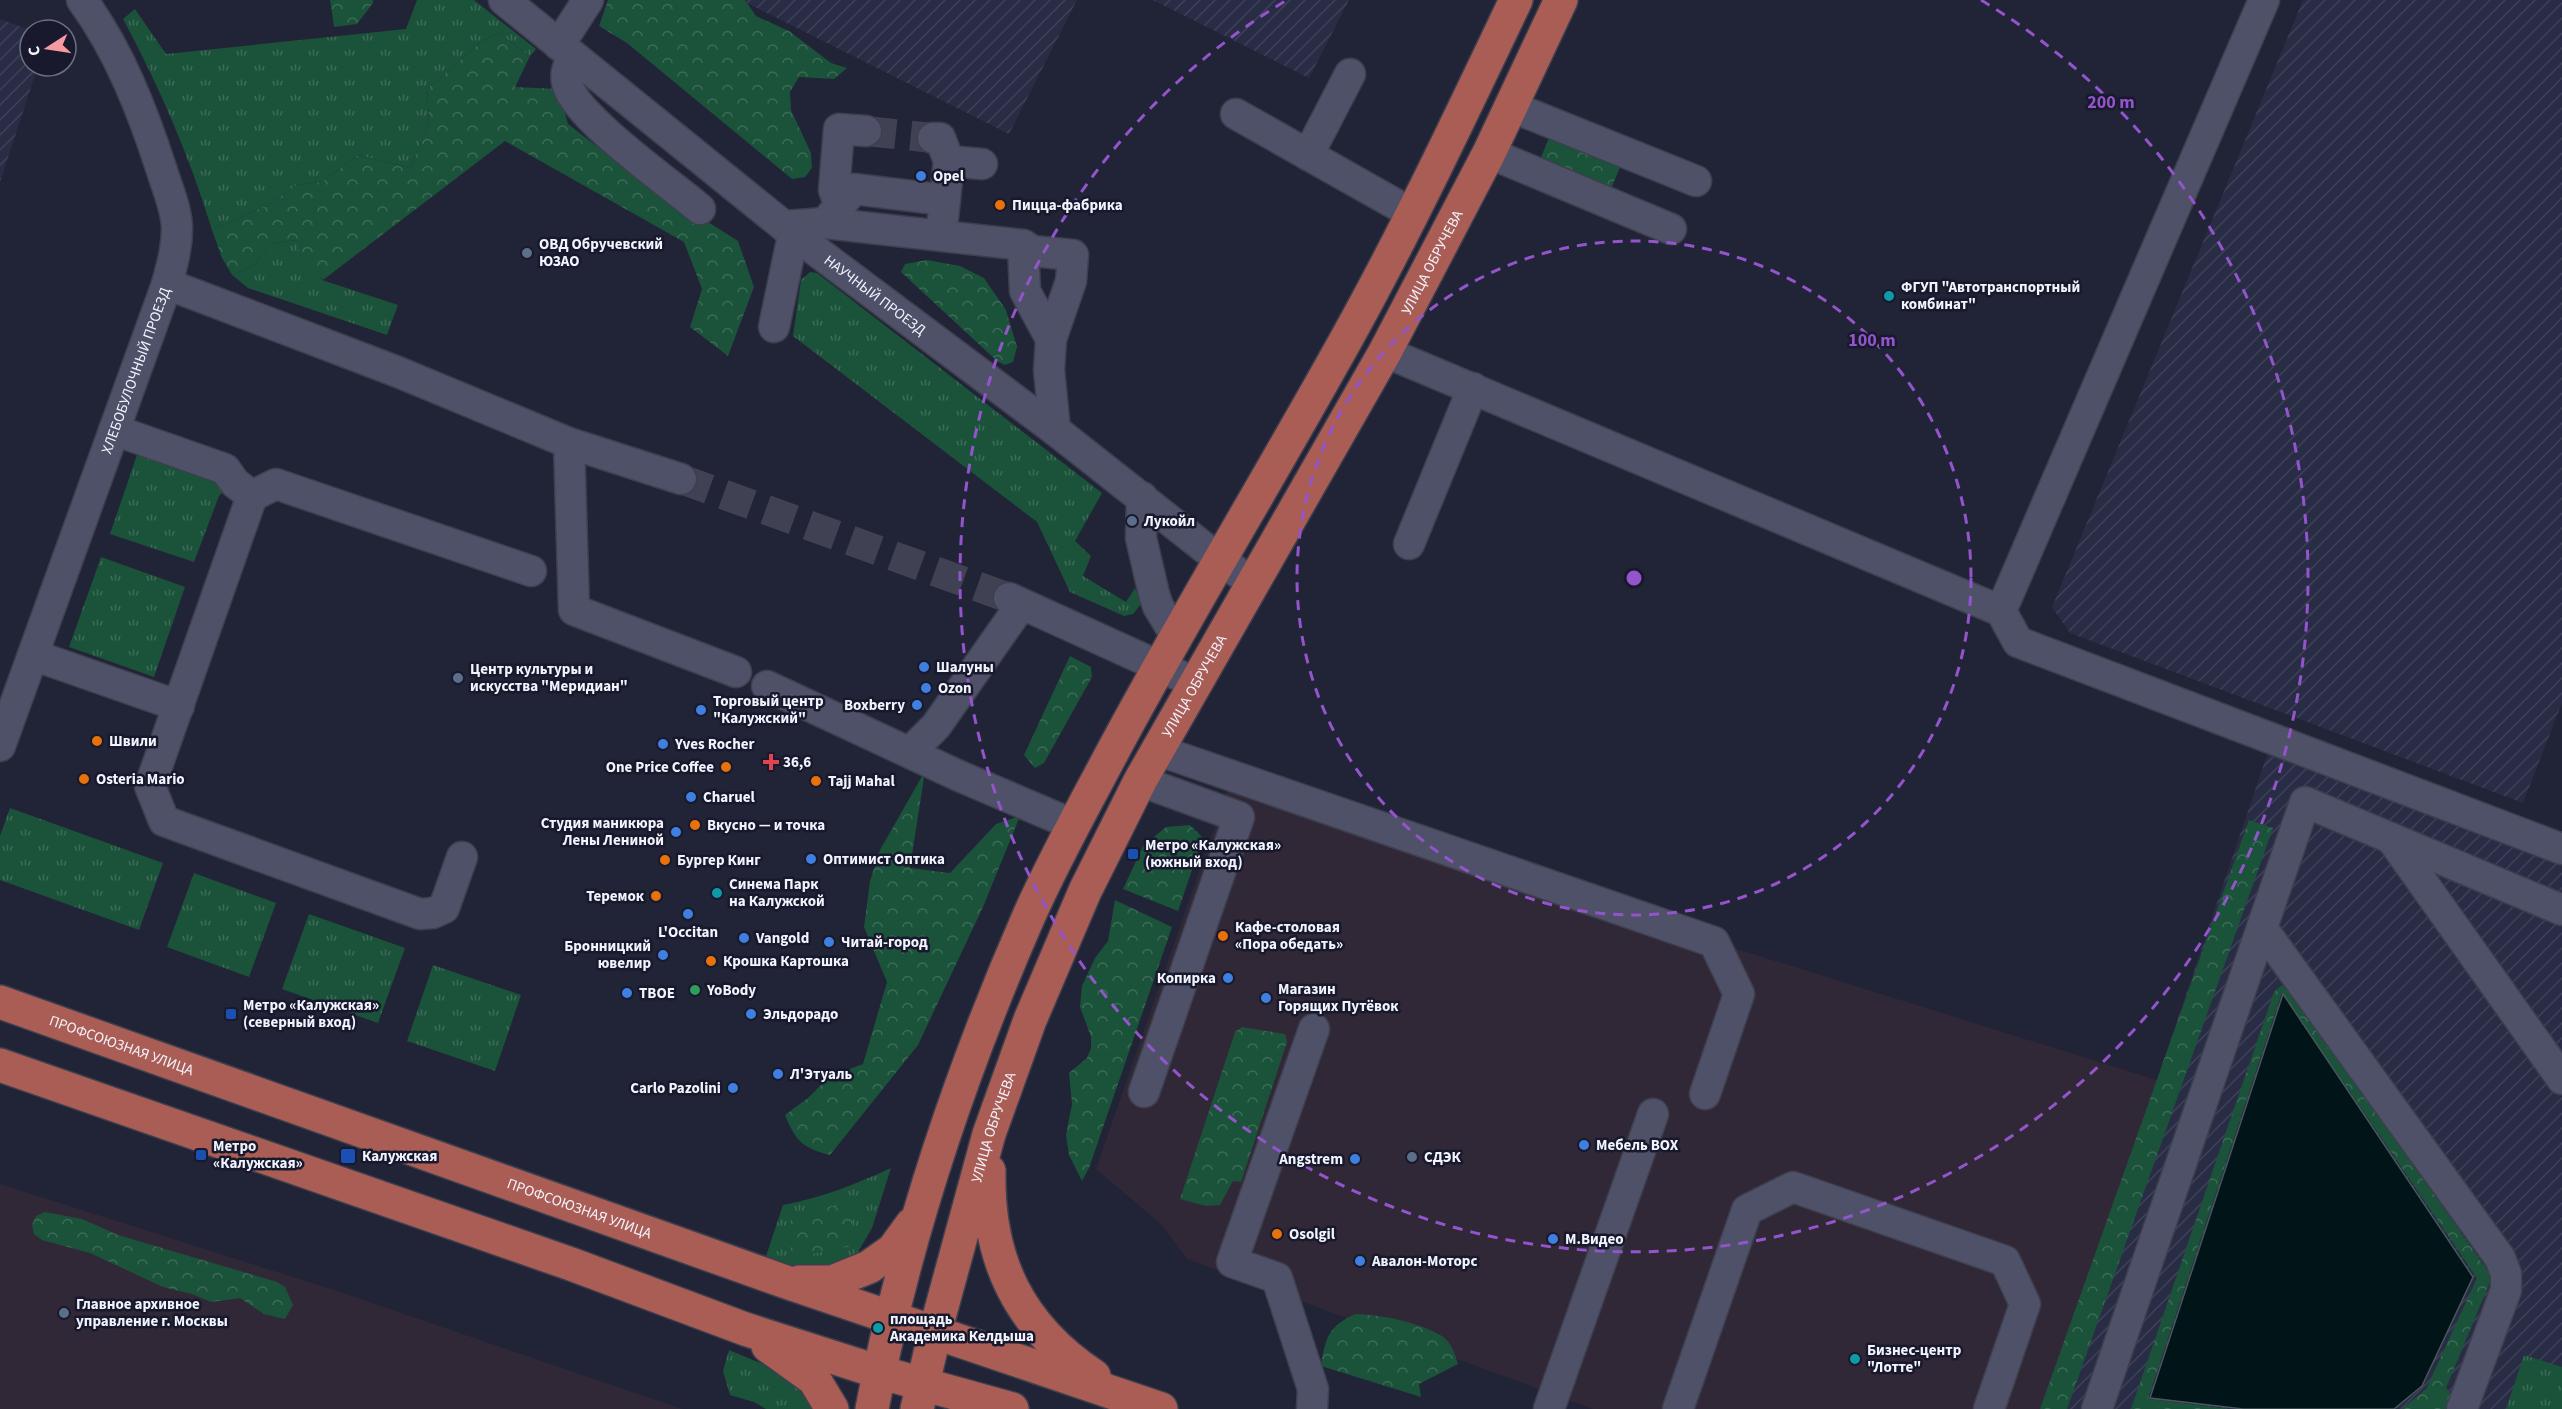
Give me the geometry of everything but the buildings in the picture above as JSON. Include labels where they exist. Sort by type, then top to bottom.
[{"type":"main road","points":[[872,1409],[890,1318],[939,1150],[990,1012],[1029,917],[1074,825],[1159,665],[1349,334],[1413,214],[1516,0]]},
{"type":"main road","name":"УЛИЦА ОБРУЧЕВА","points":[[920,1396],[989,1134],[1034,1010],[1085,891],[1140,781],[1385,352],[1512,107],[1561,0]]},
{"type":"main road","name":"ПРОФСОЮЗНАЯ УЛИЦА","points":[[0,1002],[786,1282],[1161,1409]]},
{"type":"main road","points":[[0,1065],[571,1264],[745,1329],[879,1372],[920,1396],[1012,1409]]},
{"type":"main road","points":[[989,1134],[988,1194],[992,1231],[1003,1270],[1018,1300],[1044,1336],[1075,1364],[1120,1394]]},
{"type":"main road","points":[[786,1282],[832,1282],[868,1267],[893,1250],[919,1215]]},
{"type":"main road","points":[[745,1329],[814,1379],[832,1409]]},
{"type":"street","name":"НАУЧНЫЙ ПРОЕЗД","points":[[504,0],[790,230],[1253,583]]},
{"type":"street","points":[[588,0],[566,50],[568,88],[601,129],[700,209]]},
{"type":"street","points":[[2001,611],[2264,0]]},
{"type":"street","name":"ХЛЕБОБУЛОЧНЫЙ ПРОЕЗД","points":[[0,746],[167,284],[176,251],[177,227],[172,200],[139,107],[109,43],[84,1]]},
{"type":"street","points":[[1308,155],[1350,74]]},
{"type":"street","points":[[1512,107],[1696,181]]},
{"type":"street","points":[[1236,114],[1413,214]]},
{"type":"street","points":[[832,214],[839,129],[866,131]]},
{"type":"street","points":[[941,236],[945,200],[941,149],[982,164]]},
{"type":"street","points":[[1489,153],[1671,229]]},
{"type":"street","points":[[774,327],[791,245],[790,230],[832,214],[854,189],[945,200]]},
{"type":"street","points":[[832,214],[941,236],[1023,245],[1033,251],[1073,255],[1071,281],[1051,339],[1049,370],[1055,430]]},
{"type":"street","points":[[1023,245],[1024,291],[1051,339]]},
{"type":"street","points":[[167,284],[398,372],[569,443],[681,479]]},
{"type":"street","points":[[1385,352],[2001,611],[2018,642],[2562,849]]},
{"type":"street","points":[[995,385],[1019,390],[1032,387],[1049,370]]},
{"type":"street","points":[[1409,544],[1473,388]]},
{"type":"street","points":[[114,430],[225,469],[235,483],[252,496]]},
{"type":"street","points":[[569,443],[574,610],[736,672]]},
{"type":"street","points":[[462,857],[444,908],[433,913],[420,914],[164,821],[150,786],[252,496],[276,484],[531,571]]},
{"type":"street","points":[[1142,497],[1140,538],[1158,606],[1176,636]]},
{"type":"street","points":[[910,752],[936,726],[1015,602],[1196,683]]},
{"type":"street","points":[[33,655],[179,706]]},
{"type":"street","points":[[767,686],[1074,825]]},
{"type":"street","points":[[1158,750],[1714,942],[1739,994],[1705,1094]]},
{"type":"street","points":[[2097,1409],[2322,758]]},
{"type":"street","points":[[1140,781],[1239,818],[1144,1092]]},
{"type":"street","points":[[2306,802],[2562,910]]},
{"type":"street","points":[[2391,838],[2562,1079]]},
{"type":"street","points":[[2262,928],[2500,1258],[2506,1274],[2505,1290],[2462,1409]]},
{"type":"street","points":[[1312,1409],[1313,1389],[1277,1278],[1232,1262],[1314,1029]]},
{"type":"street","points":[[1549,1409],[1653,1114]]},
{"type":"street","points":[[1678,1409],[1747,1210],[1793,1187],[2005,1261],[2025,1304],[1989,1409]]},
{"type":"shaded area","points":[[745,0],[1077,0],[1009,134]]},
{"type":"shaded area","points":[[1153,0],[1349,0],[1309,78]]},
{"type":"shaded area","points":[[2303,0],[2562,0],[2562,703],[2523,803],[2070,633],[2052,607]]},
{"type":"shaded area","points":[[0,19],[18,26],[18,78],[34,78],[0,182]]},
{"type":"shaded area","points":[[2271,743],[2562,854],[2562,1409],[2042,1409]]},
{"type":"shaded area","points":[[1229,785],[1288,809],[2157,1080],[2042,1409],[1593,1409],[1187,1259],[1161,1224],[1096,1169]]},
{"type":"shaded area","points":[[2283,994],[2473,1277],[2422,1386],[2394,1409],[2243,1409],[2150,1398]]},
{"type":"shaded area","points":[[0,1184],[340,1292],[682,1409],[0,1409]]},
{"type":"green space","points":[[330,0],[373,0],[373,3],[357,24],[334,27]]},
{"type":"green space","points":[[417,0],[474,0],[536,49],[530,56],[499,33],[482,41],[427,89],[429,122],[410,168],[358,155],[322,182],[297,185],[266,206],[212,230],[173,122],[123,19],[135,9],[166,54],[406,29]]},
{"type":"green space","points":[[608,0],[745,0],[756,16],[789,31],[831,63],[847,68],[834,79],[799,77],[790,92],[791,110],[811,153],[812,168],[805,177],[792,179],[627,43],[599,26]]},
{"type":"green space","points":[[499,33],[530,56],[515,87],[558,89],[568,124],[638,178],[738,241],[754,287],[728,356],[690,327],[702,289],[684,242],[505,141],[323,280],[300,256],[296,240],[270,244],[254,266],[232,275],[222,258],[212,230],[266,206],[297,185],[322,182],[358,155],[410,168],[429,122],[427,89],[482,41]]},
{"type":"green space","points":[[1551,133],[1622,163],[1610,191],[1539,162]]},
{"type":"green space","points":[[296,240],[322,280],[398,305],[387,335],[248,288],[232,275],[254,266],[270,244]]},
{"type":"green space","points":[[927,260],[960,266],[984,278],[1006,310],[1017,347],[1013,362],[1005,365],[997,361],[901,272],[905,264]]},
{"type":"green space","points":[[810,272],[817,273],[1102,493],[1075,541],[1091,556],[1083,576],[1126,602],[1135,588],[1141,604],[1133,614],[1124,616],[1070,592],[1037,522],[793,336],[801,280]]},
{"type":"green space","points":[[138,452],[215,479],[223,492],[219,496],[194,562],[110,534]]},
{"type":"green space","points":[[101,557],[185,587],[154,677],[69,647]]},
{"type":"green space","points":[[1070,656],[1091,667],[1092,677],[1044,763],[1035,768],[1024,755]]},
{"type":"green space","points":[[925,771],[910,868],[950,873],[996,824],[1020,816],[983,907],[918,1045],[830,1155],[801,1142],[785,1115],[808,1098],[830,1076],[863,1064],[887,982],[864,927],[870,881],[880,850]]},
{"type":"green space","points":[[10,808],[163,863],[139,930],[0,880],[0,836]]},
{"type":"green space","points":[[2249,820],[2273,828],[2067,1409],[2040,1409]]},
{"type":"green space","points":[[1190,825],[1203,838],[1178,911],[1123,889],[1143,846],[1166,827]]},
{"type":"green space","points":[[194,873],[276,903],[249,977],[167,947]]},
{"type":"green space","points":[[1115,900],[1172,927],[1089,1168],[1082,1181],[1069,1155],[1066,1135],[1072,1104],[1069,1073],[1087,1058],[1091,1048],[1091,1037],[1080,1007],[1082,986],[1095,958],[1108,941]]},
{"type":"green space","points":[[309,914],[405,948],[378,1023],[282,989]]},
{"type":"green space","points":[[433,965],[521,995],[495,1071],[407,1041]]},
{"type":"green space","points":[[2282,985],[2294,996],[2492,1277],[2446,1388],[2453,1397],[2457,1409],[2402,1409],[2426,1389],[2477,1278],[2282,992],[2148,1399],[2229,1409],[2131,1409],[2274,992]]},
{"type":"green space","points":[[1242,1027],[1285,1034],[1287,1042],[1241,1182],[1233,1181],[1220,1205],[1206,1206],[1180,1199],[1235,1032]]},
{"type":"green space","points":[[891,1168],[872,1228],[858,1252],[846,1261],[804,1273],[765,1259],[783,1205],[838,1190]]},
{"type":"green space","points":[[852,1202],[852,1246],[791,1258],[790,1215]]},
{"type":"green space","points":[[45,1212],[82,1219],[118,1235],[277,1282],[285,1287],[293,1305],[285,1319],[264,1314],[240,1298],[211,1302],[192,1294],[163,1287],[90,1253],[42,1240],[34,1234],[32,1225],[36,1216]]},
{"type":"green space","points":[[1356,1314],[1400,1320],[1433,1331],[1448,1342],[1458,1364],[1419,1384],[1421,1397],[1321,1366],[1324,1348],[1334,1328]]},
{"type":"green space","points":[[729,1350],[779,1372],[799,1387],[818,1409],[766,1409],[754,1402],[730,1395],[723,1371]]},
{"type":"green space","points":[[2524,1355],[2562,1367],[2562,1409],[2506,1409]]},
{"type":"tunnel","points":[[866,131],[933,138]]},
{"type":"tunnel","points":[[681,479],[1009,598]]},
{"type":"place","name":"Opel","points":[[921,176]]},
{"type":"place","name":"Пицца-фабрика","points":[[1000,205]]},
{"type":"place","name":"ОВД Обручевский ЮЗАО","points":[[527,253]]},
{"type":"place","name":"ФГУП \"Автотранспортный комбинат\"","points":[[1889,296]]},
{"type":"place","name":"Лукойл","points":[[1132,521]]},
{"type":"place","name":"Шалуны","points":[[924,667]]},
{"type":"place","name":"Центр культуры и искусства \"Меридиан\"","points":[[458,678]]},
{"type":"place","name":"Ozon","points":[[926,688]]},
{"type":"place","name":"Boxberry","points":[[917,705]]},
{"type":"place","name":"Торговый центр \"Калужский\"","points":[[701,710]]},
{"type":"place","name":"Швили","points":[[97,741]]},
{"type":"place","name":"Yves Rocher","points":[[663,744]]},
{"type":"place","name":"36,6","points":[[771,762]]},
{"type":"place","name":"One Price Coffee","points":[[726,767]]},
{"type":"place","name":"Osteria Mario","points":[[84,779]]},
{"type":"place","name":"Tajj Mahal","points":[[816,781]]},
{"type":"place","name":"Charuel","points":[[691,797]]},
{"type":"place","name":"Вкусно — и точка","points":[[695,825]]},
{"type":"place","name":"Студия маникюра Лены Лениной","points":[[676,832]]},
{"type":"place","name":"Метро «Калужская» (южный вход)","points":[[1133,854]]},
{"type":"place","name":"Оптимист Оптика","points":[[811,859]]},
{"type":"place","name":"Бургер Кинг","points":[[665,860]]},
{"type":"place","name":"Синема Парк на Калужской","points":[[717,893]]},
{"type":"place","name":"Теремок","points":[[656,896]]},
{"type":"place","name":"L'Occitan","points":[[688,914]]},
{"type":"place","name":"Кафе-столовая «Пора обедать»","points":[[1223,936]]},
{"type":"place","name":"Vangold","points":[[744,938]]},
{"type":"place","name":"Читай-город","points":[[829,942]]},
{"type":"place","name":"Бронницкий ювелир","points":[[663,955]]},
{"type":"place","name":"Крошка Картошка","points":[[711,961]]},
{"type":"place","name":"Копирка","points":[[1228,978]]},
{"type":"place","name":"YoBody","points":[[695,990]]},
{"type":"place","name":"ТВОЕ","points":[[627,993]]},
{"type":"place","name":"Магазин Горящих Путёвок","points":[[1266,998]]},
{"type":"place","name":"Метро «Калужская» (северный вход)","points":[[231,1014]]},
{"type":"place","name":"Эльдорадо","points":[[751,1014]]},
{"type":"place","name":"Л'Этуаль","points":[[778,1074]]},
{"type":"place","name":"Carlo Pazolini","points":[[733,1088]]},
{"type":"place","name":"Мебель BOX","points":[[1584,1145]]},
{"type":"place","name":"Метро «Калужская»","points":[[201,1155]]},
{"type":"place","name":"Калужская","points":[[348,1156]]},
{"type":"place","name":"СДЭК","points":[[1412,1157]]},
{"type":"place","name":"Angstrem","points":[[1355,1159]]},
{"type":"place","name":"Osolgil","points":[[1277,1234]]},
{"type":"place","name":"М.Видео","points":[[1553,1239]]},
{"type":"place","name":"Авалон-Моторс","points":[[1360,1261]]},
{"type":"place","name":"Главное архивное управление г. Москвы","points":[[64,1313]]},
{"type":"place","name":"площадь Академика Келдыша","points":[[878,1328]]},
{"type":"place","name":"Бизнес-центр \"Лотте\"","points":[[1855,1359]]}]
